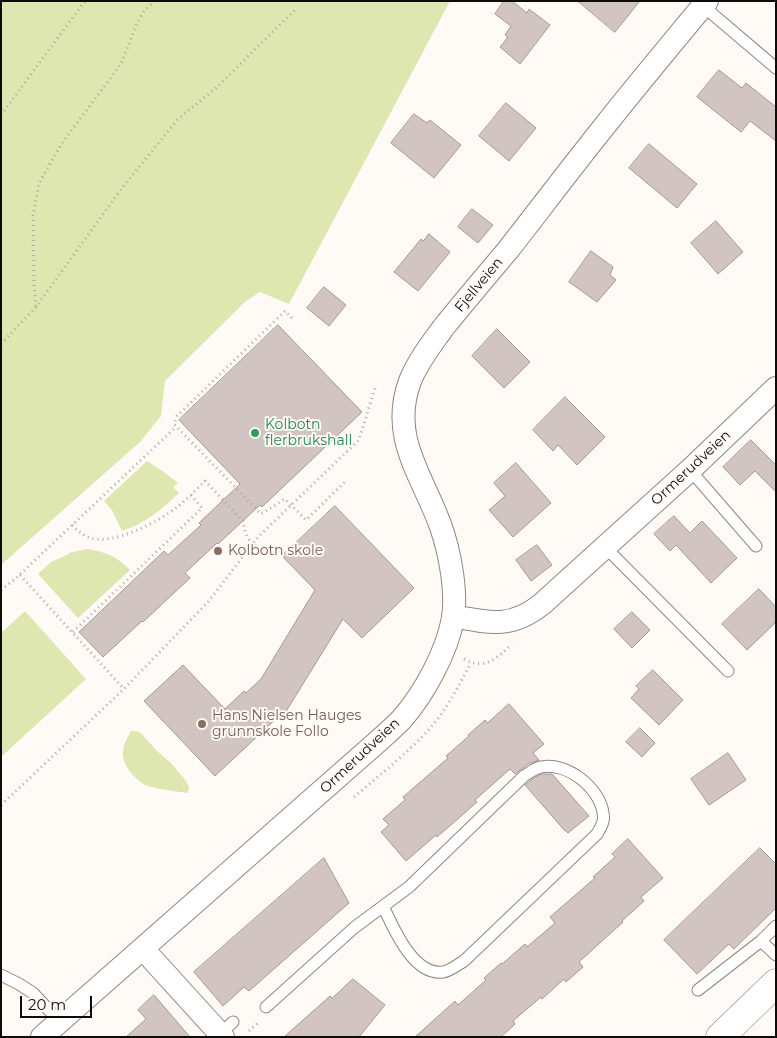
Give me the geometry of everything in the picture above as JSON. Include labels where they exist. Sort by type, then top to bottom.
[{"type":"main road","points":[[720,1037],[776,983]]},
{"type":"street","name":"Fjellveien","points":[[453,616],[452,571],[447,548],[441,526],[412,464],[405,438],[403,418],[405,397],[410,380],[429,347],[458,309],[507,251],[604,127],[705,3]]},
{"type":"street","name":"Ormerudveien","points":[[42,1037],[401,720],[420,696],[431,677],[444,648],[453,616],[484,622],[498,622],[524,617],[542,604],[690,470],[776,388]]},
{"type":"street","points":[[143,949],[225,1031]]},
{"type":"lane","points":[[705,3],[776,68]]},
{"type":"lane","points":[[690,470],[756,546]]},
{"type":"lane","points":[[605,547],[728,671]]},
{"type":"lane","points":[[265,1012],[355,927],[383,906],[409,887],[524,776],[540,767],[555,766],[585,781],[598,797],[604,813],[603,824],[597,834],[464,961],[444,972],[428,970],[412,957],[395,932],[383,906]]},
{"type":"lane","points":[[698,990],[776,926]]},
{"type":"lane","points":[[761,940],[776,955]]},
{"type":"lane","points":[[1,975],[33,993],[59,1021]]},
{"type":"path","points":[[1,115],[85,1]]},
{"type":"path","points":[[36,307],[33,216],[39,183],[62,143],[120,64],[137,23],[144,11],[155,1]]},
{"type":"path","points":[[1,344],[36,307],[122,188],[178,119],[216,88],[297,8]]},
{"type":"path","points":[[292,318],[285,311],[177,416],[174,424],[261,514],[285,499],[306,520],[347,480]]},
{"type":"path","points":[[1,805],[124,689],[208,602],[258,537],[358,440],[375,388]]},
{"type":"path","points":[[1,590],[20,575],[176,427]]},
{"type":"path","points":[[72,525],[80,533],[90,538],[104,539],[133,532],[178,507],[204,482],[243,521],[245,532],[252,545]]},
{"type":"path","points":[[73,632],[202,508],[190,495]]},
{"type":"path","points":[[20,575],[124,689]]},
{"type":"path","points":[[459,656],[471,663],[489,662],[496,659],[518,639]]},
{"type":"path","points":[[248,1032],[265,1012]]},
{"type":"green space","points":[[1,1],[450,1],[289,304],[260,292],[246,301],[165,381],[161,416],[140,442],[1,565]]},
{"type":"green space","points":[[147,461],[178,483],[173,487],[179,493],[146,520],[122,531],[112,510],[104,501]]},
{"type":"green space","points":[[87,549],[110,555],[130,570],[78,618],[38,574],[51,562],[69,553]]},
{"type":"green space","points":[[25,611],[86,679],[1,757],[1,633]]},
{"type":"green space","points":[[131,731],[141,733],[171,763],[186,781],[189,787],[188,793],[148,786],[135,777],[123,758],[124,744]]},
{"type":"building","points":[[504,1],[512,1],[527,13],[529,9],[550,25],[520,64],[500,47],[508,37],[505,35],[511,26],[495,14]]},
{"type":"building","points":[[578,1],[640,1],[615,32]]},
{"type":"building","points":[[719,70],[742,88],[746,83],[776,107],[776,141],[750,121],[741,132],[697,97]]},
{"type":"building","points":[[506,103],[536,128],[509,161],[479,136]]},
{"type":"building","points":[[414,114],[427,123],[430,120],[461,145],[434,178],[391,143]]},
{"type":"building","points":[[649,144],[697,184],[677,208],[629,168]]},
{"type":"building","points":[[472,209],[493,225],[478,243],[458,227]]},
{"type":"building","points":[[716,221],[743,252],[718,274],[691,243]]},
{"type":"building","points":[[429,234],[450,252],[418,291],[394,272],[421,239],[423,241]]},
{"type":"building","points":[[591,251],[613,267],[610,275],[616,280],[597,302],[569,282]]},
{"type":"building","points":[[324,287],[346,305],[329,326],[307,308]]},
{"type":"building","points":[[278,325],[362,412],[262,507],[260,505],[185,573],[190,578],[103,657],[79,632],[164,551],[168,555],[201,525],[199,523],[240,484],[179,420]]},
{"type":"building","points":[[497,329],[530,362],[504,388],[472,356]]},
{"type":"building","points":[[565,397],[605,437],[577,465],[558,445],[553,451],[533,430]]},
{"type":"building","points":[[751,440],[776,465],[776,492],[755,471],[740,485],[723,467]]},
{"type":"building","points":[[516,463],[551,503],[513,537],[489,510],[505,496],[494,483]]},
{"type":"building","points":[[335,506],[414,588],[362,638],[343,619],[285,713],[282,710],[278,717],[215,776],[144,701],[183,665],[225,709],[244,691],[246,693],[261,679],[315,590],[282,556]]},
{"type":"building","points":[[674,516],[690,533],[702,521],[737,558],[711,583],[676,545],[670,551],[654,534]]},
{"type":"building","points":[[537,545],[552,565],[531,581],[516,560]]},
{"type":"building","points":[[759,589],[776,607],[776,622],[747,650],[722,624]]},
{"type":"building","points":[[632,612],[650,630],[632,648],[614,629]]},
{"type":"building","points":[[653,670],[683,700],[659,725],[631,698],[639,689],[636,686]]},
{"type":"building","points":[[509,704],[544,744],[533,753],[539,760],[528,764],[515,774],[510,769],[475,800],[477,802],[406,861],[381,832],[389,825],[383,819],[405,800],[403,797],[448,758],[446,756],[468,735],[485,720],[487,723]]},
{"type":"building","points":[[640,728],[655,743],[642,757],[626,742]]},
{"type":"building","points":[[728,753],[746,780],[709,805],[691,779]]},
{"type":"building","points":[[542,774],[552,774],[589,816],[568,833],[525,785]]},
{"type":"building","points":[[628,839],[663,878],[641,897],[644,901],[623,922],[579,962],[583,967],[566,982],[564,979],[542,999],[541,997],[513,1021],[515,1024],[501,1037],[415,1037],[455,1001],[458,1005],[486,980],[484,978],[501,963],[525,944],[527,947],[555,923],[550,917],[595,878],[593,877],[615,857],[612,854]]},
{"type":"building","points":[[760,848],[776,864],[776,908],[734,949],[729,944],[697,974],[664,940]]},
{"type":"building","points":[[324,858],[349,903],[249,991],[244,987],[223,1006],[194,972]]},
{"type":"building","points":[[353,979],[385,1005],[359,1037],[284,1037],[330,996],[332,998]]},
{"type":"building","points":[[154,995],[190,1037],[126,1037],[146,1019],[138,1010]]},
{"type":"place","name":"Kolbotn flerbrukshall","points":[[255,433]]},
{"type":"place","name":"Kolbotn skole","points":[[218,551]]},
{"type":"place","name":"Hans Nielsen Hauges grunnskole Follo","points":[[202,724]]}]
